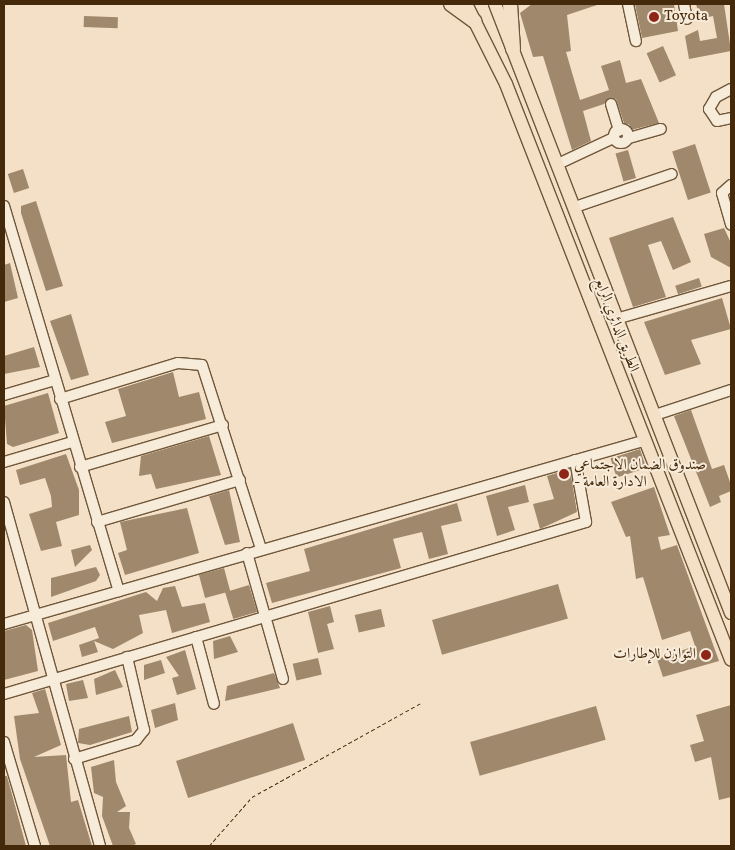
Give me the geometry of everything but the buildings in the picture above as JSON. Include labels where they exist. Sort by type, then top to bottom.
[{"type":"highway","points":[[450,4],[474,21]]},
{"type":"highway","points":[[510,4],[513,49]]},
{"type":"main road","name":"الطريق الدائري الرابع","points":[[466,4],[505,80],[643,441],[731,660]]},
{"type":"main road","name":"الطريق الدائري الرابع","points":[[495,4],[560,164],[616,319],[731,613]]},
{"type":"main road","points":[[505,80],[524,73]]},
{"type":"street","points":[[628,4],[636,41]]},
{"type":"street","points":[[684,4],[686,19]]},
{"type":"street","points":[[731,89],[716,97],[708,109],[717,121],[731,118]]},
{"type":"street","points":[[611,104],[620,131]]},
{"type":"street","points":[[611,139],[629,138],[661,129]]},
{"type":"street","points":[[560,164],[611,139],[620,131],[627,130],[629,138]]},
{"type":"street","points":[[575,207],[672,174]]},
{"type":"street","points":[[731,185],[722,193],[731,225]]},
{"type":"street","points":[[4,206],[72,442],[119,591]]},
{"type":"street","points":[[4,250],[15,246]]},
{"type":"street","points":[[616,319],[731,286]]},
{"type":"street","points":[[60,399],[178,363],[195,363],[207,374],[261,549]]},
{"type":"street","points":[[4,395],[55,380]]},
{"type":"street","points":[[655,415],[731,390]]},
{"type":"street","points":[[80,467],[223,425]]},
{"type":"street","points":[[4,624],[643,441]]},
{"type":"street","points":[[4,462],[72,442]]},
{"type":"street","points":[[4,694],[267,618],[586,522],[575,460]]},
{"type":"street","points":[[97,522],[240,480]]},
{"type":"street","points":[[4,502],[51,680],[100,846]]},
{"type":"street","points":[[247,553],[283,679]]},
{"type":"street","points":[[196,637],[214,704]]},
{"type":"street","points":[[74,759],[136,740],[144,730],[127,657]]},
{"type":"street","points":[[4,742],[7,768],[35,846]]},
{"type":"path","points":[[208,846],[252,797],[421,703]]},
{"type":"place","name":"Toyota","points":[[654,17]]},
{"type":"place","name":"صندوق الضمان الاجتماعي - الادارة العامة","points":[[564,474]]},
{"type":"place","name":"التوازن للإطارات","points":[[706,655]]}]
